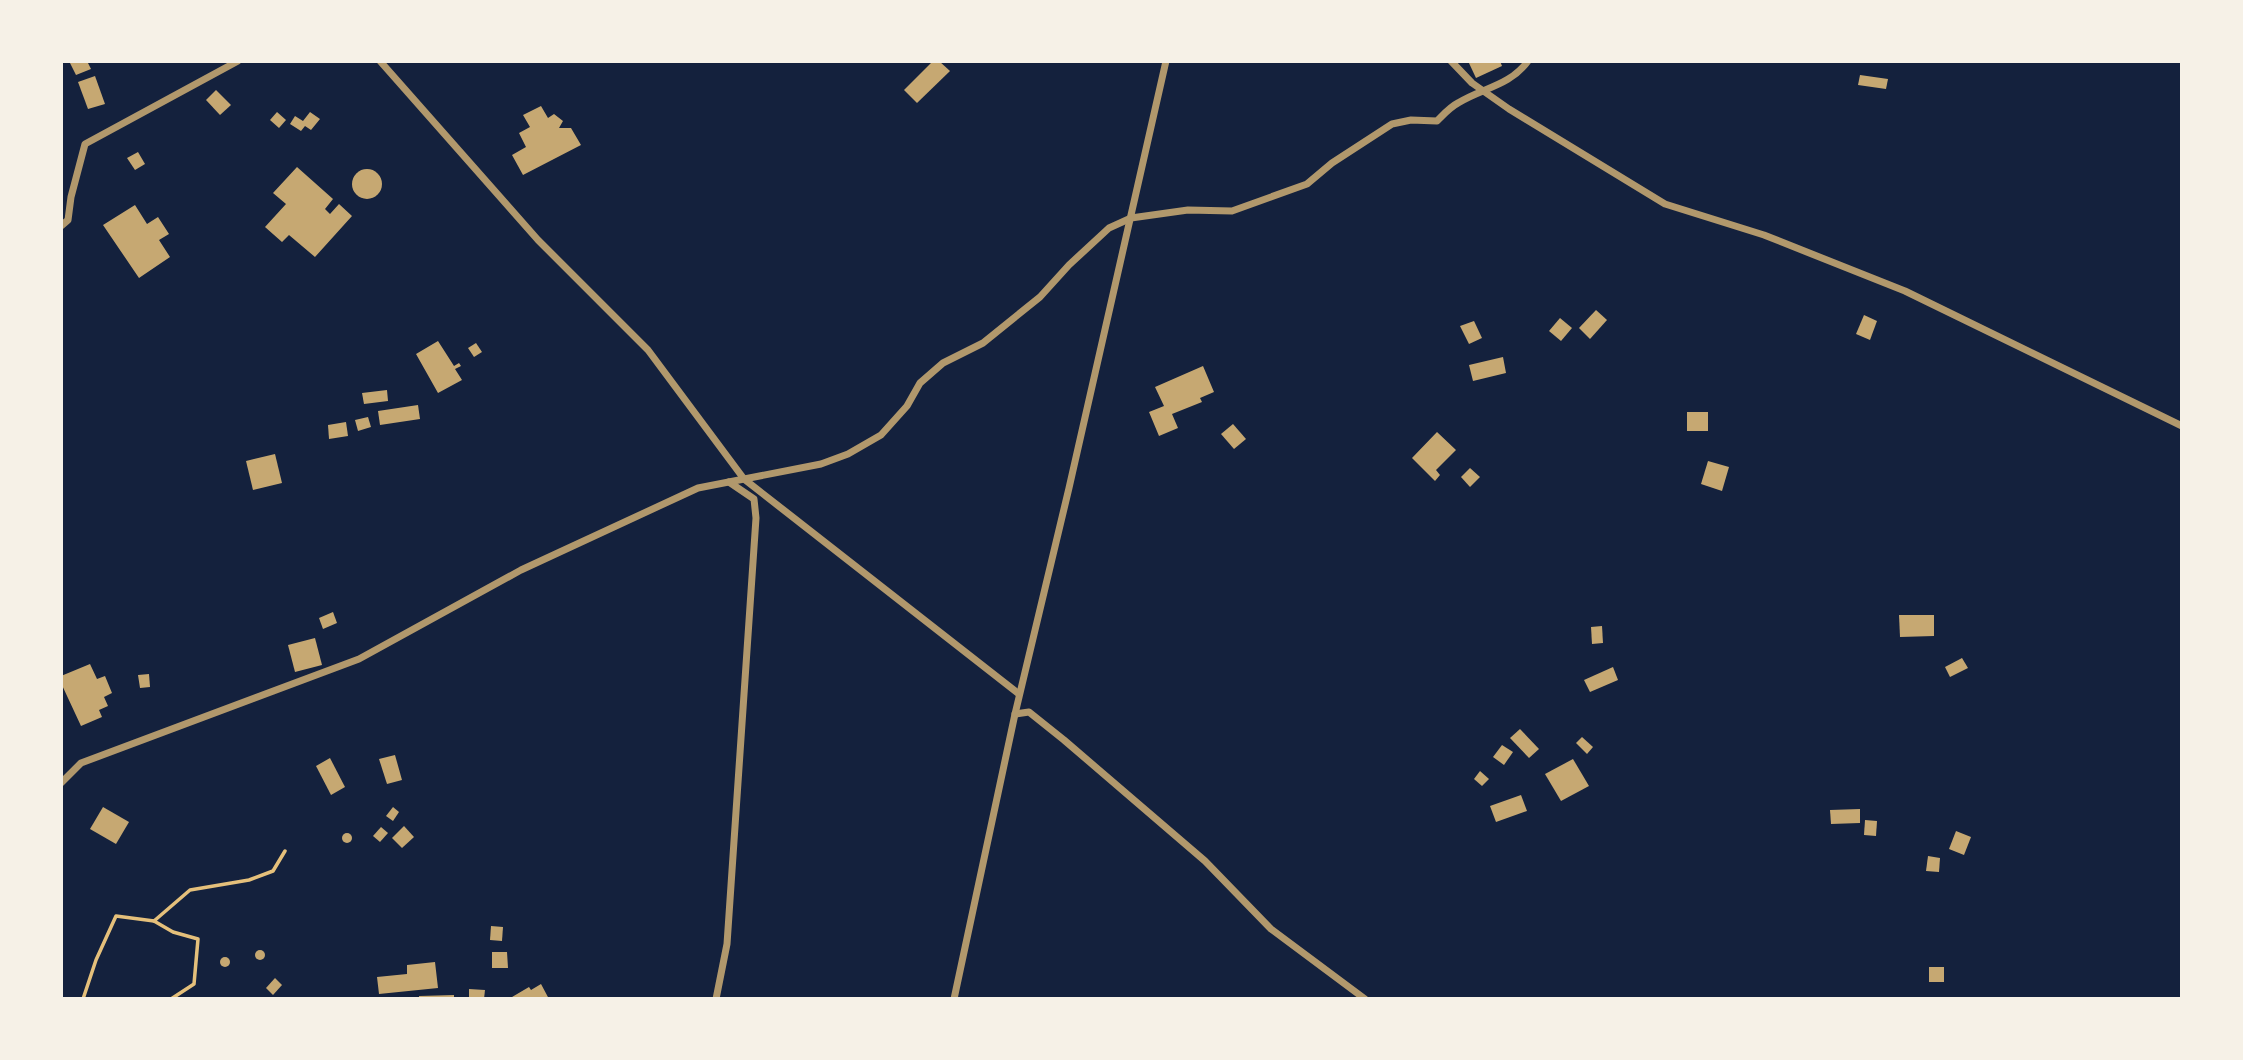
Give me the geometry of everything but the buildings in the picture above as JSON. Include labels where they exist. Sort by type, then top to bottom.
[{"type":"street","points":[[61,226],[68,220],[85,144],[238,61]]},
{"type":"street","points":[[380,61],[538,240],[648,350],[744,479],[1019,694]]},
{"type":"street","points":[[954,999],[1019,694],[1166,61]]},
{"type":"street","points":[[1451,61],[1472,83],[1571,148],[1665,204],[1764,235],[1905,290],[2182,426]]},
{"type":"street","points":[[61,783],[81,763],[359,659],[479,591],[562,549],[698,488],[821,464],[848,454],[881,435],[907,406],[920,383],[943,363],[983,343],[1040,297],[1069,265],[1109,228],[1131,218],[1188,210],[1232,211],[1307,184],[1332,163],[1392,124],[1411,120],[1437,121],[1457,103],[1520,72],[1528,61]]},
{"type":"street","points":[[716,999],[727,944],[756,517],[754,499],[729,482]]},
{"type":"street","points":[[1015,714],[1029,712],[1064,740],[1205,861],[1271,929],[1364,999]]},
{"type":"path","points":[[154,920],[190,890],[249,880],[273,871],[285,851]]},
{"type":"path","points":[[83,999],[96,960],[116,916],[154,920],[173,932],[198,939],[194,984],[171,999]]}]
